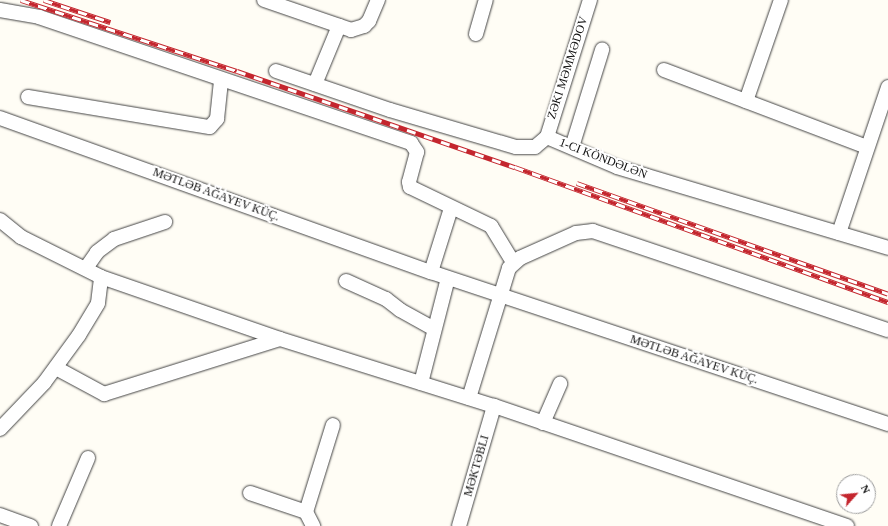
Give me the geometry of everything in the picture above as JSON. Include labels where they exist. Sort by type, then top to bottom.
[{"type":"street","points":[[264,0],[351,30],[364,26],[372,17],[378,0]]},
{"type":"street","points":[[476,34],[486,0]]},
{"type":"street","name":"ZƏKI MƏMMƏDOV","points":[[547,137],[590,0]]},
{"type":"street","points":[[746,102],[781,0]]},
{"type":"street","points":[[0,10],[39,17],[221,81],[411,143],[417,152],[409,182],[410,187],[491,226],[513,262]]},
{"type":"street","points":[[315,84],[339,26]]},
{"type":"street","points":[[572,147],[602,50]]},
{"type":"street","points":[[664,70],[867,147]]},
{"type":"street","name":"1-CI KÖNDƏLƏN","points":[[276,72],[390,110],[516,147],[535,147],[547,137],[617,167],[888,248]]},
{"type":"street","points":[[28,97],[210,127],[216,119],[221,81]]},
{"type":"street","points":[[839,233],[888,87]]},
{"type":"street","name":"MƏTLƏB AĞAYEV KÜÇ.","points":[[0,118],[448,278],[888,424]]},
{"type":"street","points":[[431,272],[451,208]]},
{"type":"street","points":[[0,220],[21,237],[101,276],[280,339],[494,406],[847,526]]},
{"type":"street","points":[[86,268],[97,252],[114,239],[165,222]]},
{"type":"street","points":[[469,398],[506,275],[513,262],[562,237],[576,232],[593,231],[888,330]]},
{"type":"street","points":[[3,420],[56,368],[92,316],[98,303],[101,276]]},
{"type":"street","points":[[421,383],[448,278]]},
{"type":"street","points":[[346,281],[386,299],[400,310],[434,329]]},
{"type":"street","points":[[56,368],[104,394],[280,339]]},
{"type":"street","points":[[542,423],[560,384]]},
{"type":"street","name":"MƏKTƏBLI","points":[[459,526],[494,406]]},
{"type":"street","points":[[313,526],[306,512],[333,425]]},
{"type":"street","points":[[59,526],[88,458]]},
{"type":"street","points":[[250,493],[306,512]]},
{"type":"street","points":[[0,515],[32,526]]},
{"type":"railway","points":[[21,0],[237,71],[515,167],[888,302]]},
{"type":"railway","points":[[44,0],[110,22]]},
{"type":"railway","points":[[577,183],[888,294]]}]
